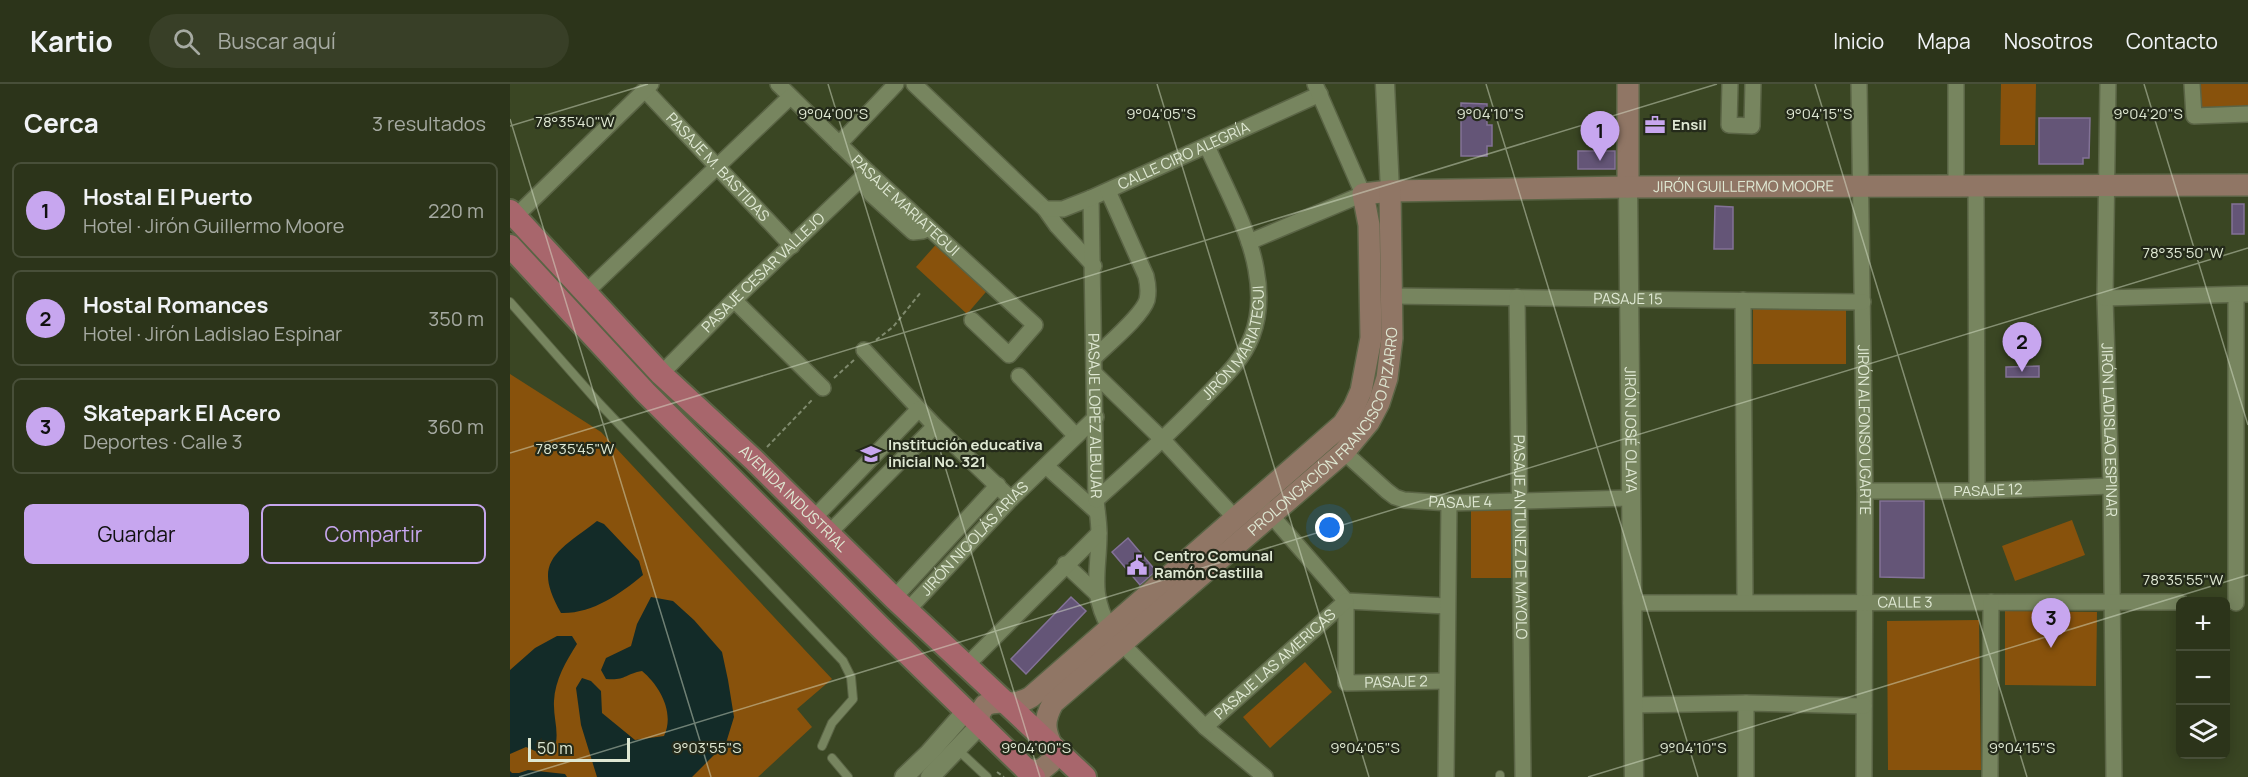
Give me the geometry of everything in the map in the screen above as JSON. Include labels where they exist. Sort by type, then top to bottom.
[{"type":"main road","name":"JIRÓN JOSÉ OLAYA","points":[[1628,84],[1628,187]]},
{"type":"main road","name":"JIRÓN GUILLERMO MOORE","points":[[1363,194],[1390,191],[1628,187],[2248,184]]},
{"type":"main road","name":"PROLONGACIÓN FRANCISCO PIZARRO","points":[[1051,747],[1045,733],[1045,722],[1053,703],[1115,636],[1236,519],[1264,507],[1344,452],[1369,422],[1379,403],[1387,378],[1392,338],[1390,191]]},
{"type":"main road","name":"PROLONGACIÓN FRANCISCO PIZARRO","points":[[973,718],[985,705],[997,702],[1006,704],[1022,702],[1031,697],[1115,636],[1264,507],[1342,424],[1354,407],[1361,391],[1371,338],[1369,225],[1363,194]]},
{"type":"main road","name":"AVENIDA INDUSTRIAL","points":[[512,214],[661,374],[754,460],[901,604],[1084,777]]},
{"type":"main road","name":"AVENIDA INDUSTRIAL","points":[[510,246],[645,392],[1030,773]]},
{"type":"main road","points":[[1030,773],[1045,769],[1052,762],[1051,747]]},
{"type":"street","name":"PASAJE MARIATEGUI","points":[[778,84],[839,144],[865,175],[928,226],[1035,325],[1009,355],[972,320]]},
{"type":"street","points":[[839,144],[896,84]]},
{"type":"street","points":[[914,84],[1045,209],[1056,226],[1094,266]]},
{"type":"street","points":[[1385,84],[1390,191]]},
{"type":"street","points":[[1730,84],[1729,125],[1752,126],[1753,84]]},
{"type":"street","name":"JIRÓN ALFONSO UGARTE","points":[[1859,84],[1865,491],[1864,777]]},
{"type":"street","points":[[1956,84],[1966,186],[1977,491]]},
{"type":"street","name":"JIRÓN LADISLAO ESPINAR","points":[[2108,84],[2105,298],[2111,486],[2114,777]]},
{"type":"street","points":[[2192,84],[2194,116],[2248,114]]},
{"type":"street","points":[[512,214],[648,87]]},
{"type":"street","name":"PASAJE M. BASTIDAS","points":[[648,87],[716,166],[792,246]]},
{"type":"street","points":[[1317,89],[1363,194]]},
{"type":"street","name":"CALLE CIRO ALEGRÍA","points":[[1045,209],[1064,209],[1107,191],[1208,146],[1317,89]]},
{"type":"street","points":[[586,292],[790,97]]},
{"type":"street","name":"JIRÓN MARIATEGUI","points":[[1097,506],[1230,371],[1253,335],[1259,290],[1256,266],[1208,146]]},
{"type":"street","name":"PASAJE CESAR VALLEJO","points":[[661,374],[734,300],[865,175]]},
{"type":"street","name":"JIRÓN JOSÉ OLAYA","points":[[1628,187],[1634,777]]},
{"type":"street","points":[[1095,357],[1140,311],[1147,301],[1149,289],[1146,276],[1107,191]]},
{"type":"street","name":"JIRÓN GUILLERMO MOORE","points":[[1248,242],[1363,194]]},
{"type":"street","name":"PASAJE LOPEZ ALBUJAR","points":[[1091,198],[1099,533],[1095,576],[1096,594],[1102,615],[1115,636],[1204,727],[1265,777]]},
{"type":"street","points":[[2105,298],[2242,295],[2237,603]]},
{"type":"street","name":"PASAJE 15","points":[[1392,296],[1863,302]]},
{"type":"street","name":"PASAJE ANTUNEZ DE MAYOLO","points":[[1517,297],[1523,777]]},
{"type":"street","points":[[734,300],[823,388]]},
{"type":"street","points":[[1743,300],[1745,602]]},
{"type":"street","points":[[864,350],[935,426],[1011,499]]},
{"type":"street","points":[[1095,374],[1163,440],[1236,519]]},
{"type":"street","points":[[1019,376],[1076,436]]},
{"type":"street","points":[[821,525],[919,409]]},
{"type":"street","name":"JIRÓN NICOLÁS ARIAS","points":[[901,604],[1096,417]]},
{"type":"street","points":[[821,525],[935,426]]},
{"type":"street","name":"PASAJE 4","points":[[1344,452],[1395,497],[1404,500],[1449,502],[1630,498]]},
{"type":"street","points":[[1046,466],[1097,506]]},
{"type":"street","name":"JIRÓN NICOLÁS ARIAS","points":[[901,604],[998,485]]},
{"type":"street","name":"PASAJE 12","points":[[1865,491],[1977,491],[2111,486]]},
{"type":"street","points":[[1446,777],[1449,502]]},
{"type":"street","points":[[1264,507],[1346,601],[1447,606]]},
{"type":"street","points":[[966,666],[1065,564],[1099,533]]},
{"type":"street","points":[[1065,564],[1096,594]]},
{"type":"street","name":"PASAJE 2","points":[[1346,601],[1346,683],[1446,681]]},
{"type":"street","name":"PASAJE LAS AMERICAS","points":[[1204,727],[1346,601]]},
{"type":"street","points":[[1990,777],[1991,602]]},
{"type":"street","name":"CALLE 3","points":[[1631,603],[2176,602]]},
{"type":"street","points":[[1634,705],[1746,703],[1864,706]]},
{"type":"street","points":[[1746,703],[1746,777]]},
{"type":"street","points":[[934,775],[957,749],[973,718]]},
{"type":"street","points":[[904,777],[929,753],[973,718]]},
{"type":"lane","points":[[510,302],[598,402],[843,662],[851,677],[853,699],[832,723],[822,746]]},
{"type":"lane","points":[[957,749],[987,777]]},
{"type":"lane","points":[[832,758],[849,777]]},
{"type":"path","points":[[754,460],[823,388],[892,327],[921,292]]},
{"type":"shaded area","points":[[2001,84],[2036,84],[2035,145],[2000,145]]},
{"type":"shaded area","points":[[2197,84],[2248,84],[2248,113],[2198,115]]},
{"type":"shaded area","points":[[940,240],[991,286],[967,314],[916,267]]},
{"type":"shaded area","points":[[1753,303],[1846,303],[1846,364],[1753,364]]},
{"type":"shaded area","points":[[510,374],[601,432],[832,679],[797,709],[812,727],[758,777],[510,777]]},
{"type":"shaded area","points":[[1471,510],[1511,510],[1511,578],[1471,578]]},
{"type":"shaded area","points":[[2072,520],[2085,555],[2015,581],[2002,546]]},
{"type":"shaded area","points":[[2005,611],[2097,612],[2096,686],[2005,685]]},
{"type":"shaded area","points":[[1979,620],[1981,770],[1888,770],[1887,621]]},
{"type":"shaded area","points":[[1305,662],[1332,692],[1270,748],[1243,717]]},
{"type":"water","points":[[597,521],[604,524],[639,561],[643,575],[615,596],[595,606],[561,613],[548,581],[549,569],[560,550]]},
{"type":"water","points":[[651,597],[673,601],[694,620],[722,652],[734,717],[726,743],[692,777],[597,777],[581,725],[576,688],[582,678],[591,681],[601,691],[602,713],[635,740],[664,736],[667,727],[667,709],[660,692],[649,677],[642,671],[621,678],[606,679],[601,670],[606,658],[631,646],[637,624]]},
{"type":"water","points":[[557,636],[572,636],[577,644],[556,686],[554,708],[557,733],[553,753],[542,754],[526,747],[510,754],[510,670],[535,648]]},
{"type":"water","points":[[528,770],[565,774],[567,777],[510,777],[510,771],[519,773]]},
{"type":"building","points":[[1461,103],[1487,104],[1487,125],[1492,125],[1492,146],[1487,146],[1487,156],[1461,156]]},
{"type":"building","points":[[2039,118],[2090,118],[2089,158],[2083,158],[2083,164],[2039,164]]},
{"type":"building","points":[[1578,151],[1615,151],[1615,169],[1578,169]]},
{"type":"building","points":[[2232,204],[2244,204],[2244,234],[2232,234]]},
{"type":"building","points":[[1715,206],[1733,207],[1733,249],[1714,249]]},
{"type":"building","points":[[2039,366],[2039,377],[2006,377],[2006,367]]},
{"type":"building","points":[[1880,501],[1924,501],[1924,578],[1880,577]]},
{"type":"building","name":"Centro Comunal Ramón Castilla","points":[[1128,538],[1156,571],[1140,585],[1112,552]]},
{"type":"building","points":[[1071,597],[1086,611],[1026,674],[1011,659]]},
{"type":"place","name":"Ensil","points":[[1655,125]]},
{"type":"place","name":"Hostal El Puerto","points":[[1600,161]]},
{"type":"place","name":"Hostal Romances","points":[[2022,372]]},
{"type":"place","name":"Institución educativa inicial No. 321","points":[[871,454]]},
{"type":"place","name":"Centro Comunal Ramón Castilla","points":[[1137,565]]},
{"type":"place","name":"Skatepark El Acero","points":[[2051,648]]}]
